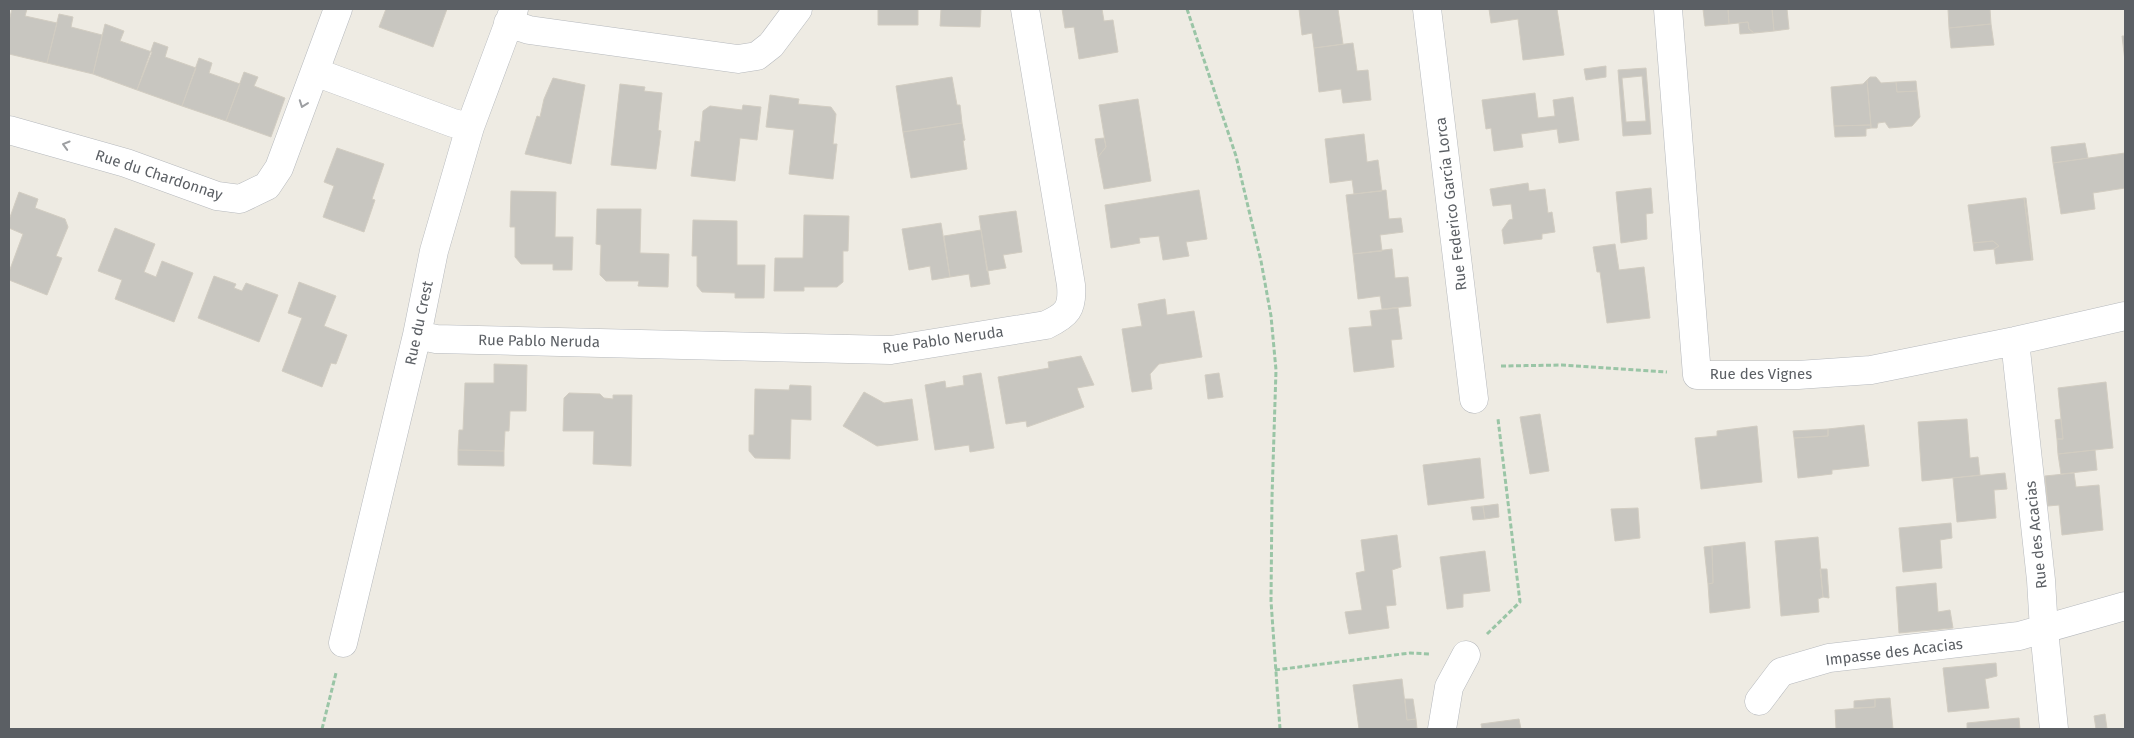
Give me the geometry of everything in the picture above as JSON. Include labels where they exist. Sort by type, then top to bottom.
[{"type":"street","name":"Rue du Chardonnay","points":[[9,130],[126,163],[217,196],[240,199],[267,186],[279,168],[338,9]]},
{"type":"street","points":[[511,16],[528,30],[738,59],[757,56],[771,45],[798,9]]},
{"type":"street","name":"Rue Pablo Neruda","points":[[417,335],[436,339],[890,350],[1046,325],[1061,318],[1069,309],[1072,298],[1071,285],[1025,9]]},
{"type":"street","name":"Rue Federico García Lorca","points":[[1427,9],[1474,400]]},
{"type":"street","name":"Rue des Vignes","points":[[1668,9],[1697,375],[1798,375],[1871,370],[2015,341],[2125,316]]},
{"type":"street","name":"Rue du Crest","points":[[343,643],[417,335],[434,251],[470,127],[511,16]]},
{"type":"street","points":[[315,72],[453,123],[470,127]]},
{"type":"street","name":"Rue des Acacias","points":[[2015,341],[2041,580],[2054,729]]},
{"type":"street","name":"Impasse des Acacias","points":[[1759,701],[1781,672],[1829,658],[2019,636],[2125,606]]},
{"type":"street","points":[[1442,729],[1449,687],[1466,655]]},
{"type":"path","points":[[1186,9],[1236,156],[1261,261],[1271,316],[1276,370],[1271,600],[1280,729]]},
{"type":"path","points":[[1471,367],[1562,364],[1697,375]]},
{"type":"path","points":[[1275,670],[1410,653],[1466,655],[1520,602],[1496,410],[1474,400]]},
{"type":"path","points":[[322,729],[343,643]]},
{"type":"building","points":[[12,9],[27,9],[25,16],[57,23],[47,63],[9,54],[9,21]]},
{"type":"building","points":[[386,9],[447,9],[433,47],[379,27]]},
{"type":"building","points":[[878,9],[918,9],[918,25],[878,25]]},
{"type":"building","points":[[941,9],[981,9],[980,27],[940,26]]},
{"type":"building","points":[[1062,9],[1102,9],[1104,21],[1113,20],[1118,52],[1079,59],[1074,27],[1065,28]]},
{"type":"building","points":[[1299,9],[1338,9],[1343,44],[1314,48],[1312,33],[1302,35]]},
{"type":"building","points":[[1489,9],[1557,9],[1564,55],[1523,60],[1518,19],[1491,23]]},
{"type":"building","points":[[1703,9],[1728,9],[1729,24],[1705,26]]},
{"type":"building","points":[[1728,9],[1772,9],[1774,31],[1754,33],[1749,29],[1748,22],[1729,24]]},
{"type":"building","points":[[1772,9],[1787,9],[1789,29],[1774,31]]},
{"type":"building","points":[[1948,9],[1990,9],[1991,24],[1949,28]]},
{"type":"building","points":[[59,14],[73,17],[71,27],[102,35],[93,74],[47,63]]},
{"type":"building","points":[[1748,22],[1749,29],[1754,33],[1740,34],[1739,23]]},
{"type":"building","points":[[105,24],[124,31],[120,41],[152,52],[137,90],[93,74]]},
{"type":"building","points":[[1991,24],[1994,45],[1951,48],[1949,28]]},
{"type":"building","points":[[2122,36],[2125,36],[2125,61]]},
{"type":"building","points":[[154,42],[168,47],[165,57],[196,68],[182,106],[137,90]]},
{"type":"building","points":[[1353,43],[1357,71],[1368,70],[1371,100],[1343,103],[1341,89],[1319,92],[1314,48]]},
{"type":"building","points":[[199,58],[212,63],[209,73],[240,84],[226,121],[182,106]]},
{"type":"building","points":[[1606,66],[1606,77],[1586,80],[1584,69]]},
{"type":"building","points":[[1646,68],[1651,134],[1623,136],[1618,70]],"holes":[[[1642,76],[1646,121],[1626,122],[1622,78]]]},
{"type":"building","points":[[244,72],[258,77],[254,86],[285,98],[271,137],[226,121]]},
{"type":"building","points":[[952,77],[957,105],[960,105],[962,123],[903,132],[896,86]]},
{"type":"building","points":[[1870,77],[1876,77],[1881,83],[1896,82],[1897,92],[1917,91],[1920,117],[1912,126],[1889,128],[1885,122],[1878,123],[1877,128],[1871,128],[1867,80]]},
{"type":"building","points":[[553,78],[585,85],[571,164],[525,154],[537,116],[540,117],[544,99]]},
{"type":"building","points":[[1867,80],[1871,125],[1834,126],[1831,87],[1863,84]]},
{"type":"building","points":[[1916,81],[1917,91],[1897,92],[1896,82]]},
{"type":"building","points":[[620,84],[645,87],[644,91],[662,93],[658,130],[661,131],[656,169],[611,165]]},
{"type":"building","points":[[1535,93],[1538,118],[1555,116],[1553,100],[1573,97],[1579,140],[1559,143],[1557,129],[1521,134],[1523,147],[1494,151],[1491,128],[1486,129],[1482,100]]},
{"type":"building","points":[[770,95],[799,99],[798,104],[831,107],[836,114],[833,144],[837,144],[833,179],[789,174],[794,130],[766,127]]},
{"type":"building","points":[[1138,99],[1151,181],[1104,189],[1098,157],[1106,147],[1099,105]]},
{"type":"building","points":[[743,105],[761,107],[757,140],[740,138],[735,181],[691,176],[695,141],[700,142],[703,111],[710,106],[742,110]]},
{"type":"building","points":[[962,123],[967,169],[911,178],[903,132]]},
{"type":"building","points":[[1871,125],[1871,128],[1866,129],[1866,136],[1835,137],[1834,126]]},
{"type":"building","points":[[1364,134],[1367,162],[1378,160],[1382,191],[1354,194],[1352,180],[1330,183],[1325,139]]},
{"type":"building","points":[[1104,138],[1106,147],[1098,157],[1095,139]]},
{"type":"building","points":[[2085,143],[2088,158],[2053,163],[2051,147]]},
{"type":"building","points":[[337,148],[384,164],[372,199],[375,200],[364,232],[323,217],[334,186],[324,182]]},
{"type":"building","points":[[2125,153],[2125,188],[2093,193],[2095,209],[2061,214],[2053,163]]},
{"type":"building","points":[[1528,183],[1529,191],[1545,189],[1548,213],[1552,212],[1555,232],[1542,234],[1542,239],[1504,244],[1502,230],[1509,220],[1513,219],[1511,204],[1493,206],[1490,189]]},
{"type":"building","points":[[1651,188],[1653,213],[1646,214],[1647,239],[1621,243],[1616,192]]},
{"type":"building","points":[[1199,190],[1207,239],[1186,242],[1189,256],[1163,260],[1159,236],[1139,238],[1140,243],[1111,248],[1105,205]]},
{"type":"building","points":[[1386,190],[1389,219],[1401,218],[1403,232],[1380,235],[1382,251],[1353,254],[1346,195]]},
{"type":"building","points":[[511,191],[556,192],[555,237],[573,237],[572,270],[553,270],[553,264],[521,264],[515,257],[515,227],[510,227]]},
{"type":"building","points":[[19,192],[38,199],[35,208],[65,219],[68,227],[56,256],[62,258],[47,295],[9,280],[9,272],[23,234],[9,228],[9,220]]},
{"type":"building","points":[[2024,198],[2026,198],[2033,260],[2032,260]]},
{"type":"building","points":[[2024,198],[2032,260],[1996,264],[1994,249],[1999,246],[1993,241],[1973,243],[1968,205]]},
{"type":"building","points":[[597,209],[641,209],[640,253],[669,254],[668,287],[638,286],[639,281],[606,281],[600,275],[601,245],[596,244]]},
{"type":"building","points":[[1016,211],[1022,252],[1003,255],[1006,268],[987,271],[979,216]]},
{"type":"building","points":[[804,215],[849,216],[848,251],[843,251],[843,282],[837,287],[804,287],[804,291],[774,291],[775,258],[803,258]]},
{"type":"building","points":[[693,220],[737,221],[737,265],[765,265],[764,298],[735,298],[735,293],[702,292],[697,286],[697,256],[692,256]]},
{"type":"building","points":[[941,223],[950,277],[932,280],[930,266],[909,270],[902,229]]},
{"type":"building","points":[[115,228],[155,244],[144,272],[156,277],[162,261],[193,273],[174,322],[115,299],[122,280],[98,271]]},
{"type":"building","points":[[981,230],[990,284],[971,287],[969,274],[950,277],[944,236]]},
{"type":"building","points":[[1993,241],[1999,246],[1994,249],[1974,251],[1973,243]]},
{"type":"building","points":[[1615,244],[1619,270],[1644,267],[1650,318],[1607,323],[1600,272],[1597,272],[1593,247]]},
{"type":"building","points":[[1392,249],[1395,278],[1408,277],[1411,306],[1382,309],[1380,296],[1358,299],[1353,254]]},
{"type":"building","points":[[214,276],[236,284],[234,288],[242,291],[246,283],[278,295],[259,342],[198,318]]},
{"type":"building","points":[[299,282],[336,296],[324,326],[347,335],[336,364],[331,363],[322,387],[282,371],[302,318],[288,313]]},
{"type":"building","points":[[1165,299],[1167,315],[1194,311],[1202,357],[1159,364],[1150,374],[1152,389],[1132,392],[1122,329],[1142,326],[1138,304]]},
{"type":"building","points":[[1398,308],[1402,339],[1391,340],[1394,367],[1354,372],[1349,328],[1372,326],[1370,311]]},
{"type":"building","points":[[1081,356],[1094,385],[1077,388],[1084,407],[1027,427],[1026,421],[1006,424],[998,377],[1049,368],[1048,362]]},
{"type":"building","points":[[494,364],[527,365],[526,411],[510,411],[509,431],[505,431],[504,451],[458,450],[459,430],[463,430],[465,383],[494,383]]},
{"type":"building","points":[[981,373],[994,448],[970,452],[969,445],[935,450],[925,385],[945,381],[946,388],[964,385],[963,376]]},
{"type":"building","points":[[1219,373],[1223,397],[1208,399],[1205,375]]},
{"type":"building","points":[[2106,382],[2113,448],[2058,454],[2057,439],[2063,439],[2058,388]]},
{"type":"building","points":[[790,385],[811,386],[811,420],[791,419],[790,459],[755,458],[749,451],[749,435],[754,435],[755,389],[789,390]]},
{"type":"building","points":[[864,392],[884,403],[912,399],[918,440],[877,446],[843,426]]},
{"type":"building","points":[[569,393],[600,394],[604,398],[613,399],[613,395],[632,395],[631,466],[593,464],[594,431],[563,431],[564,398]]},
{"type":"building","points":[[1540,414],[1549,471],[1530,474],[1520,417]]},
{"type":"building","points":[[1967,419],[1970,458],[1978,457],[1980,475],[1922,481],[1918,422]]},
{"type":"building","points":[[2061,419],[2063,439],[2057,439],[2055,420]]},
{"type":"building","points":[[1864,425],[1869,466],[1832,470],[1832,474],[1798,478],[1794,438],[1828,436],[1828,429]]},
{"type":"building","points":[[1757,426],[1762,482],[1701,489],[1695,438],[1717,436],[1717,431]]},
{"type":"building","points":[[1828,429],[1828,436],[1794,438],[1793,431]]},
{"type":"building","points":[[458,450],[504,451],[504,466],[458,465]]},
{"type":"building","points":[[2095,450],[2097,470],[2061,474],[2058,454]]},
{"type":"building","points":[[1480,458],[1484,498],[1428,505],[1423,465]]},
{"type":"building","points":[[2005,473],[2007,489],[1994,490],[1996,518],[1957,522],[1953,478]]},
{"type":"building","points":[[2074,473],[2076,487],[2099,485],[2103,530],[2062,535],[2059,505],[2048,506],[2045,476]]},
{"type":"building","points":[[1498,504],[1499,517],[1485,519],[1483,506]]},
{"type":"building","points":[[1483,506],[1485,519],[1473,520],[1471,507]]},
{"type":"building","points":[[1638,508],[1640,538],[1615,541],[1611,509]]},
{"type":"building","points":[[1951,523],[1952,538],[1940,540],[1942,568],[1903,572],[1899,528]]},
{"type":"building","points":[[1397,535],[1401,567],[1392,570],[1396,605],[1386,606],[1389,628],[1349,634],[1345,612],[1362,610],[1356,573],[1365,571],[1361,540]]},
{"type":"building","points":[[1818,537],[1823,597],[1818,599],[1819,612],[1781,616],[1775,541]]},
{"type":"building","points":[[1745,542],[1750,608],[1710,613],[1708,584],[1713,583],[1712,546]]},
{"type":"building","points":[[1712,546],[1713,583],[1708,584],[1704,547]]},
{"type":"building","points":[[1485,551],[1490,591],[1463,594],[1463,607],[1447,609],[1440,557]]},
{"type":"building","points":[[1820,569],[1827,569],[1829,598],[1823,597]]},
{"type":"building","points":[[1936,583],[1938,612],[1950,610],[1953,628],[1899,633],[1896,587]]},
{"type":"building","points":[[1996,663],[1997,676],[1985,679],[1989,708],[1948,712],[1943,668]]},
{"type":"building","points":[[1402,679],[1407,720],[1416,719],[1417,729],[1359,729],[1353,685]]},
{"type":"building","points":[[1890,698],[1893,729],[1836,729],[1835,710],[1875,707],[1875,699]]},
{"type":"building","points":[[1405,699],[1413,699],[1416,719],[1407,720]]},
{"type":"building","points":[[1875,699],[1875,707],[1854,708],[1854,701]]},
{"type":"building","points":[[2105,714],[2107,729],[2096,729],[2094,716]]},
{"type":"building","points":[[2019,718],[2020,729],[1967,729],[1967,723]]},
{"type":"building","points":[[1519,719],[1521,729],[1482,729],[1481,724]]}]
